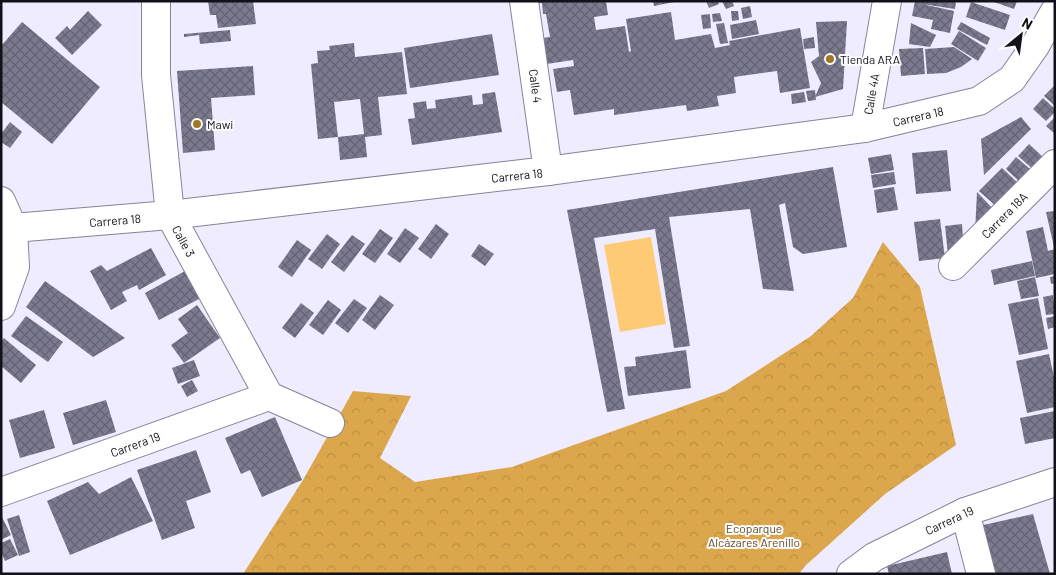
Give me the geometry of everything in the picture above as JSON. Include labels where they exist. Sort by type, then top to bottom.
[{"type":"street","name":"Calle 3","points":[[156,1],[156,75],[170,215],[269,396]]},
{"type":"street","name":"Calle 4","points":[[524,1],[548,171]]},
{"type":"street","name":"Calle 4A","points":[[865,128],[887,1]]},
{"type":"street","name":"Carrera 18","points":[[13,228],[170,215],[548,171],[865,128],[979,101],[1012,79],[1035,46],[1055,10]]},
{"type":"street","name":"Carrera 18A","points":[[953,266],[1055,164]]},
{"type":"street","points":[[1,201],[13,228],[15,267],[1,306]]},
{"type":"street","points":[[269,396],[330,423]]},
{"type":"street","name":"Carrera 19","points":[[1,492],[269,396]]},
{"type":"street","name":"Carrera 19","points":[[851,574],[876,565],[965,512],[1055,482]]},
{"type":"street","points":[[965,512],[981,574]]},
{"type":"green space","name":"Ecoparque Alcázares Arenillo","points":[[883,242],[920,287],[956,445],[885,494],[805,566],[799,574],[243,574],[303,480],[353,391],[411,396],[380,458],[415,482],[512,467],[726,391],[811,336],[853,298]]},
{"type":"shaded area","points":[[651,237],[666,324],[620,332],[604,245]]},
{"type":"building","points":[[208,1],[253,1],[256,24],[218,28],[216,15],[210,15]]},
{"type":"building","points":[[527,1],[606,1],[608,15],[594,17],[596,30],[625,26],[629,52],[631,51],[626,19],[671,12],[675,40],[711,34],[715,48],[730,45],[729,41],[800,28],[810,88],[780,93],[777,71],[734,77],[736,93],[717,96],[719,106],[687,111],[686,105],[614,115],[614,109],[574,115],[570,90],[557,92],[553,69],[574,66],[573,60],[540,65],[535,39],[550,37],[546,14],[543,14],[542,3],[528,5]]},
{"type":"building","points":[[653,1],[674,1],[674,2],[654,6]]},
{"type":"building","points":[[706,1],[718,1],[719,4],[709,8]]},
{"type":"building","points":[[722,1],[732,1],[734,6],[726,9]]},
{"type":"building","points":[[915,1],[956,1],[955,9],[922,4],[954,11],[950,33],[931,29],[933,20],[912,16]]},
{"type":"building","points":[[991,1],[1017,1],[1014,9]]},
{"type":"building","points":[[971,2],[1010,15],[1005,30],[966,17]]},
{"type":"building","points":[[750,6],[752,17],[743,19],[741,8]]},
{"type":"building","points":[[88,11],[102,25],[72,55],[55,38],[67,26],[70,30]]},
{"type":"building","points":[[731,11],[738,11],[739,20],[732,21]]},
{"type":"building","points":[[720,13],[722,21],[713,22],[712,14]]},
{"type":"building","points":[[710,14],[711,28],[703,29],[701,15]]},
{"type":"building","points":[[756,20],[759,34],[732,39],[730,25]]},
{"type":"building","name":"Tienda ARA","points":[[847,21],[843,89],[815,97],[821,83],[811,62],[819,56],[816,22]]},
{"type":"building","points":[[22,22],[100,87],[52,144],[1,102],[1,46]]},
{"type":"building","points":[[961,22],[990,38],[987,45],[957,29]]},
{"type":"building","points":[[724,23],[728,43],[720,44],[716,24]]},
{"type":"building","points":[[911,23],[936,35],[930,47],[909,44]]},
{"type":"building","points":[[230,30],[231,41],[200,44],[199,35],[184,37],[184,34]]},
{"type":"building","points":[[959,31],[986,48],[978,61],[951,44]]},
{"type":"building","points":[[492,34],[499,75],[410,88],[404,48]]},
{"type":"building","points":[[814,37],[815,48],[804,49],[803,39]]},
{"type":"building","points":[[354,43],[355,57],[402,52],[407,94],[378,97],[382,135],[365,137],[367,157],[340,160],[338,137],[318,139],[311,64],[318,63],[317,51],[330,50],[329,46]],"holes":[[[360,99],[364,134],[338,137],[334,102]]]},
{"type":"building","points":[[954,47],[972,59],[961,67],[946,73],[927,74],[925,49]]},
{"type":"building","points":[[923,48],[925,74],[901,76],[899,49]]},
{"type":"building","name":"Mawi","points":[[253,66],[255,95],[211,98],[215,150],[183,153],[177,71]]},
{"type":"building","points":[[1055,85],[1055,106],[1044,96]]},
{"type":"building","points":[[815,90],[816,100],[808,101],[806,91]]},
{"type":"building","points":[[495,92],[502,132],[412,145],[408,119],[415,118],[413,103],[426,101],[427,109],[436,108],[435,100],[472,95],[473,105],[483,104],[482,94]]},
{"type":"building","points":[[804,92],[806,102],[792,104],[791,94]]},
{"type":"building","points":[[1043,98],[1055,109],[1055,112],[1046,121],[1033,109]]},
{"type":"building","points":[[1021,117],[1031,129],[984,175],[981,139]]},
{"type":"building","points":[[1055,117],[1055,134],[1046,126]]},
{"type":"building","points":[[10,122],[22,132],[10,148],[1,142],[1,134]]},
{"type":"building","points":[[1029,144],[1044,158],[1034,170],[1018,156]]},
{"type":"building","points":[[947,150],[951,191],[916,194],[912,153]]},
{"type":"building","points":[[891,154],[894,170],[871,174],[868,158]]},
{"type":"building","points":[[1016,157],[1032,171],[1021,183],[1006,169]]},
{"type":"building","points":[[833,167],[847,247],[803,254],[793,247],[785,203],[779,205],[794,291],[763,289],[750,209],[669,217],[690,346],[674,348],[655,229],[594,238],[625,409],[607,412],[567,210]]},
{"type":"building","points":[[1002,168],[1019,184],[997,207],[979,191]]},
{"type":"building","points":[[894,172],[896,184],[873,188],[871,175]]},
{"type":"building","points":[[894,187],[898,210],[877,213],[874,190]]},
{"type":"building","points":[[977,192],[996,212],[975,232]]},
{"type":"building","points":[[1055,211],[1055,247],[1054,247],[1046,212]]},
{"type":"building","points":[[940,219],[945,258],[919,261],[914,222]]},
{"type":"building","points":[[436,224],[449,234],[431,259],[418,249]]},
{"type":"building","points":[[962,224],[964,253],[948,255],[945,226]]},
{"type":"building","points":[[1043,227],[1048,251],[1055,249],[1055,274],[1036,278],[1026,231]]},
{"type":"building","points":[[405,228],[419,238],[400,263],[387,254]]},
{"type":"building","points":[[380,229],[393,238],[375,263],[362,254]]},
{"type":"building","points":[[327,234],[340,244],[322,269],[308,259]]},
{"type":"building","points":[[352,235],[365,244],[344,272],[331,262]]},
{"type":"building","points":[[297,240],[311,250],[292,277],[278,267]]},
{"type":"building","points":[[479,244],[494,254],[485,266],[471,256]]},
{"type":"building","points":[[151,248],[166,275],[139,290],[137,285],[122,292],[127,301],[111,310],[90,271],[101,265],[107,271]]},
{"type":"building","points":[[1032,261],[1035,276],[994,285],[991,270]]},
{"type":"building","points":[[185,271],[199,299],[159,320],[145,293]]},
{"type":"building","points":[[1055,276],[1055,283],[1051,284],[1050,277]]},
{"type":"building","points":[[1035,277],[1039,296],[1021,299],[1017,281]]},
{"type":"building","points":[[45,281],[125,338],[93,357],[26,307]]},
{"type":"building","points":[[380,295],[394,305],[375,330],[362,320]]},
{"type":"building","points":[[1053,295],[1055,314],[1046,315],[1043,297]]},
{"type":"building","points":[[1038,298],[1048,349],[1019,355],[1008,304]]},
{"type":"building","points":[[354,299],[367,308],[348,333],[335,323]]},
{"type":"building","points":[[328,300],[341,310],[323,335],[309,325]]},
{"type":"building","points":[[301,303],[314,313],[295,338],[282,328]]},
{"type":"building","points":[[197,305],[220,338],[184,363],[171,345],[188,333],[178,319]]},
{"type":"building","points":[[26,316],[63,342],[48,362],[11,336]]},
{"type":"building","points":[[1055,316],[1055,327],[1048,329],[1046,318]]},
{"type":"building","points":[[4,338],[36,365],[21,383],[1,366],[1,341]]},
{"type":"building","points":[[686,350],[691,388],[628,396],[624,367],[636,366],[635,357]]},
{"type":"building","points":[[1049,354],[1055,382],[1055,407],[1027,413],[1016,361]]},
{"type":"building","points":[[194,360],[200,376],[178,384],[172,368]]},
{"type":"building","points":[[192,380],[198,391],[187,397],[181,386]]},
{"type":"building","points":[[106,400],[116,432],[73,445],[63,413]]},
{"type":"building","points":[[44,410],[55,448],[20,458],[9,420]]},
{"type":"building","points":[[1055,411],[1055,438],[1025,444],[1020,418]]},
{"type":"building","points":[[275,417],[302,480],[262,497],[250,470],[241,474],[225,438]]},
{"type":"building","points":[[196,450],[211,492],[186,501],[195,528],[162,540],[137,470]]},
{"type":"building","points":[[131,477],[153,521],[70,555],[47,501],[88,482],[99,494]]},
{"type":"building","points":[[1033,514],[1050,574],[983,574],[970,528]]},
{"type":"building","points":[[1,515],[11,535],[1,540]]},
{"type":"building","points":[[19,515],[30,552],[19,556],[7,519]]},
{"type":"building","points":[[10,539],[18,555],[5,561],[1,552],[1,543]]},
{"type":"building","points":[[947,552],[952,574],[889,574],[887,566]]},
{"type":"place","name":"Tienda ARA","points":[[830,59]]},
{"type":"place","name":"Mawi","points":[[197,124]]}]
